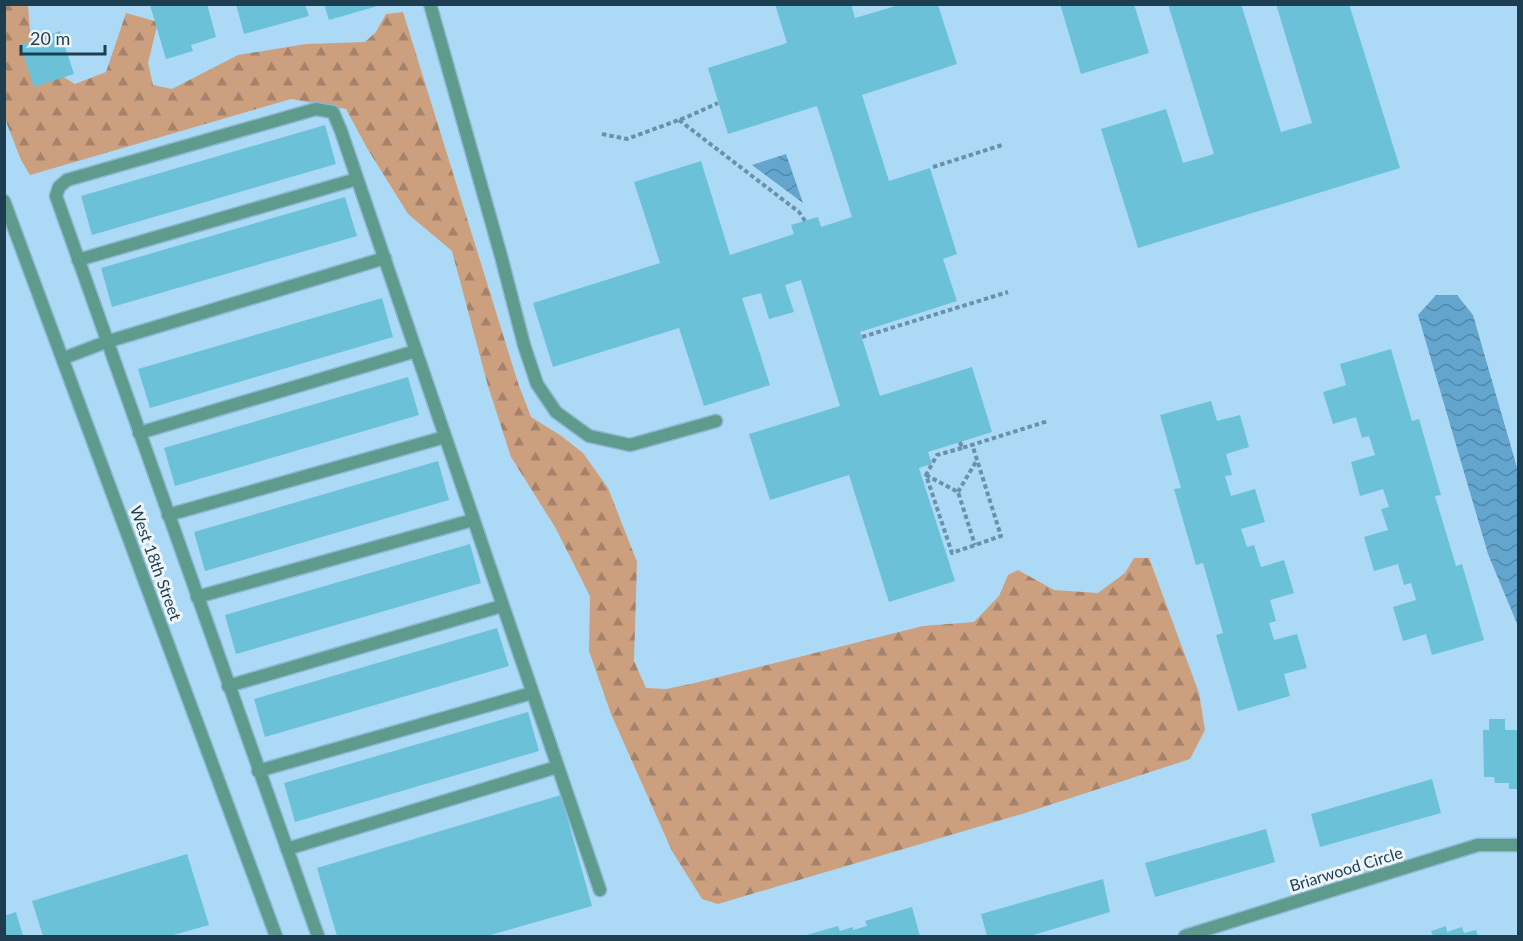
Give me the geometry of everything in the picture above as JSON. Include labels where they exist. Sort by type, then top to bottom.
[{"type":"street","points":[[430,4],[524,345],[537,384],[556,412],[589,436],[630,445],[716,421]]},
{"type":"street","points":[[318,936],[56,196],[59,188],[67,180],[316,109],[333,112],[341,131],[600,890]]},
{"type":"street","points":[[78,261],[357,179]]},
{"type":"street","name":"West 18th Street","points":[[4,201],[276,936]]},
{"type":"street","points":[[64,358],[106,342],[384,258]]},
{"type":"street","points":[[139,433],[416,351]]},
{"type":"street","points":[[168,514],[445,437]]},
{"type":"street","points":[[197,597],[473,520]]},
{"type":"street","points":[[228,686],[502,606]]},
{"type":"street","points":[[258,771],[532,693]]},
{"type":"street","points":[[286,849],[557,767]]},
{"type":"street","name":"Briarwood Circle","points":[[1185,936],[1478,845],[1518,845]]},
{"type":"path","points":[[602,134],[627,139],[718,103]]},
{"type":"path","points":[[679,120],[799,212],[805,221]]},
{"type":"path","points":[[933,167],[1002,145]]},
{"type":"path","points":[[862,338],[1008,292]]},
{"type":"path","points":[[972,444],[1001,536],[952,553],[926,475],[937,455],[962,448],[972,444],[1048,421]]},
{"type":"path","points":[[960,442],[962,448]]},
{"type":"path","points":[[958,492],[977,460]]},
{"type":"path","points":[[926,475],[958,492],[975,545]]},
{"type":"green space","points":[[28,5],[30,31],[41,63],[75,84],[106,72],[126,13],[158,22],[148,63],[153,85],[172,89],[238,55],[306,44],[365,42],[376,32],[386,14],[403,12],[518,383],[531,417],[583,453],[608,488],[637,562],[634,661],[646,688],[666,689],[695,683],[923,626],[974,622],[999,596],[1008,575],[1018,570],[1054,590],[1098,593],[1125,573],[1134,558],[1149,558],[1199,693],[1205,730],[1190,759],[1025,813],[718,904],[702,899],[672,851],[611,714],[589,651],[590,596],[555,527],[511,457],[488,386],[452,251],[408,214],[346,109],[291,99],[30,175],[21,160],[5,119],[5,6]]},
{"type":"water","points":[[786,154],[803,203],[752,165]]},
{"type":"water","points":[[1436,295],[1457,295],[1473,315],[1518,471],[1518,626],[1488,554],[1418,315]]},
{"type":"building","points":[[207,4],[216,37],[191,45],[193,51],[166,59],[150,5]]},
{"type":"building","points":[[236,4],[305,4],[309,16],[244,34]]},
{"type":"building","points":[[324,4],[381,4],[381,5],[329,20]]},
{"type":"building","points":[[775,4],[851,4],[855,18],[899,5],[938,5],[957,64],[862,95],[889,181],[930,168],[957,254],[943,259],[957,301],[860,332],[880,396],[972,367],[992,432],[928,452],[932,464],[919,468],[955,581],[889,602],[849,475],[770,500],[749,434],[840,406],[801,280],[785,285],[794,312],[769,319],[761,293],[742,298],[770,385],[704,406],[679,328],[553,367],[533,303],[660,263],[634,182],[701,161],[730,255],[794,234],[791,225],[818,217],[821,227],[852,217],[817,106],[728,134],[708,68],[787,43]]},
{"type":"building","points":[[1060,4],[1134,4],[1149,53],[1081,74]]},
{"type":"building","points":[[1168,4],[1241,4],[1281,132],[1312,123],[1276,4],[1349,4],[1400,168],[1138,248],[1101,129],[1166,109],[1183,163],[1214,154]]},
{"type":"building","points":[[60,31],[74,74],[34,87],[20,45]]},
{"type":"building","points":[[325,125],[336,164],[92,235],[81,196]]},
{"type":"building","points":[[345,197],[357,236],[112,307],[101,268]]},
{"type":"building","points":[[382,298],[393,337],[150,408],[138,369]]},
{"type":"building","points":[[1391,349],[1412,421],[1419,419],[1441,495],[1435,496],[1456,566],[1462,564],[1484,640],[1432,655],[1426,634],[1403,641],[1393,607],[1416,600],[1411,583],[1404,585],[1398,564],[1374,571],[1364,537],[1388,530],[1381,509],[1389,507],[1383,489],[1360,496],[1351,462],[1375,455],[1369,436],[1362,438],[1356,417],[1333,424],[1323,392],[1346,385],[1340,364]]},
{"type":"building","points":[[408,377],[419,415],[175,486],[164,448]]},
{"type":"building","points":[[1211,401],[1217,421],[1240,415],[1249,447],[1226,454],[1232,475],[1225,476],[1231,496],[1255,489],[1265,522],[1241,529],[1247,547],[1254,545],[1261,567],[1284,560],[1294,593],[1270,600],[1276,621],[1269,623],[1274,640],[1297,634],[1307,668],[1284,674],[1290,696],[1238,711],[1216,635],[1223,633],[1203,563],[1196,565],[1174,489],[1181,488],[1160,415]]},
{"type":"building","points":[[438,461],[449,500],[205,571],[194,532]]},
{"type":"building","points":[[470,544],[481,583],[236,654],[225,615]]},
{"type":"building","points":[[497,628],[509,666],[265,737],[254,699]]},
{"type":"building","points":[[528,712],[539,751],[295,822],[284,783]]},
{"type":"building","points":[[1489,719],[1505,719],[1505,730],[1518,730],[1518,789],[1509,789],[1509,783],[1495,783],[1494,777],[1484,777],[1483,730],[1489,730]]},
{"type":"building","points":[[1432,779],[1441,813],[1320,847],[1311,814]]},
{"type":"building","points":[[561,795],[592,906],[487,936],[337,936],[317,868]]},
{"type":"building","points":[[1266,829],[1275,862],[1155,897],[1145,863]]},
{"type":"building","points":[[187,854],[209,925],[170,936],[43,936],[32,901]]},
{"type":"building","points":[[1103,879],[1110,912],[1030,936],[987,936],[981,914]]},
{"type":"building","points":[[912,907],[920,936],[803,936],[838,926],[840,931],[853,927],[853,930],[867,926],[865,921]]},
{"type":"building","points":[[16,912],[23,936],[4,936],[4,916]]},
{"type":"building","points":[[1446,926],[1447,932],[1462,927],[1464,933],[1476,930],[1478,936],[1433,936],[1431,931]]}]
